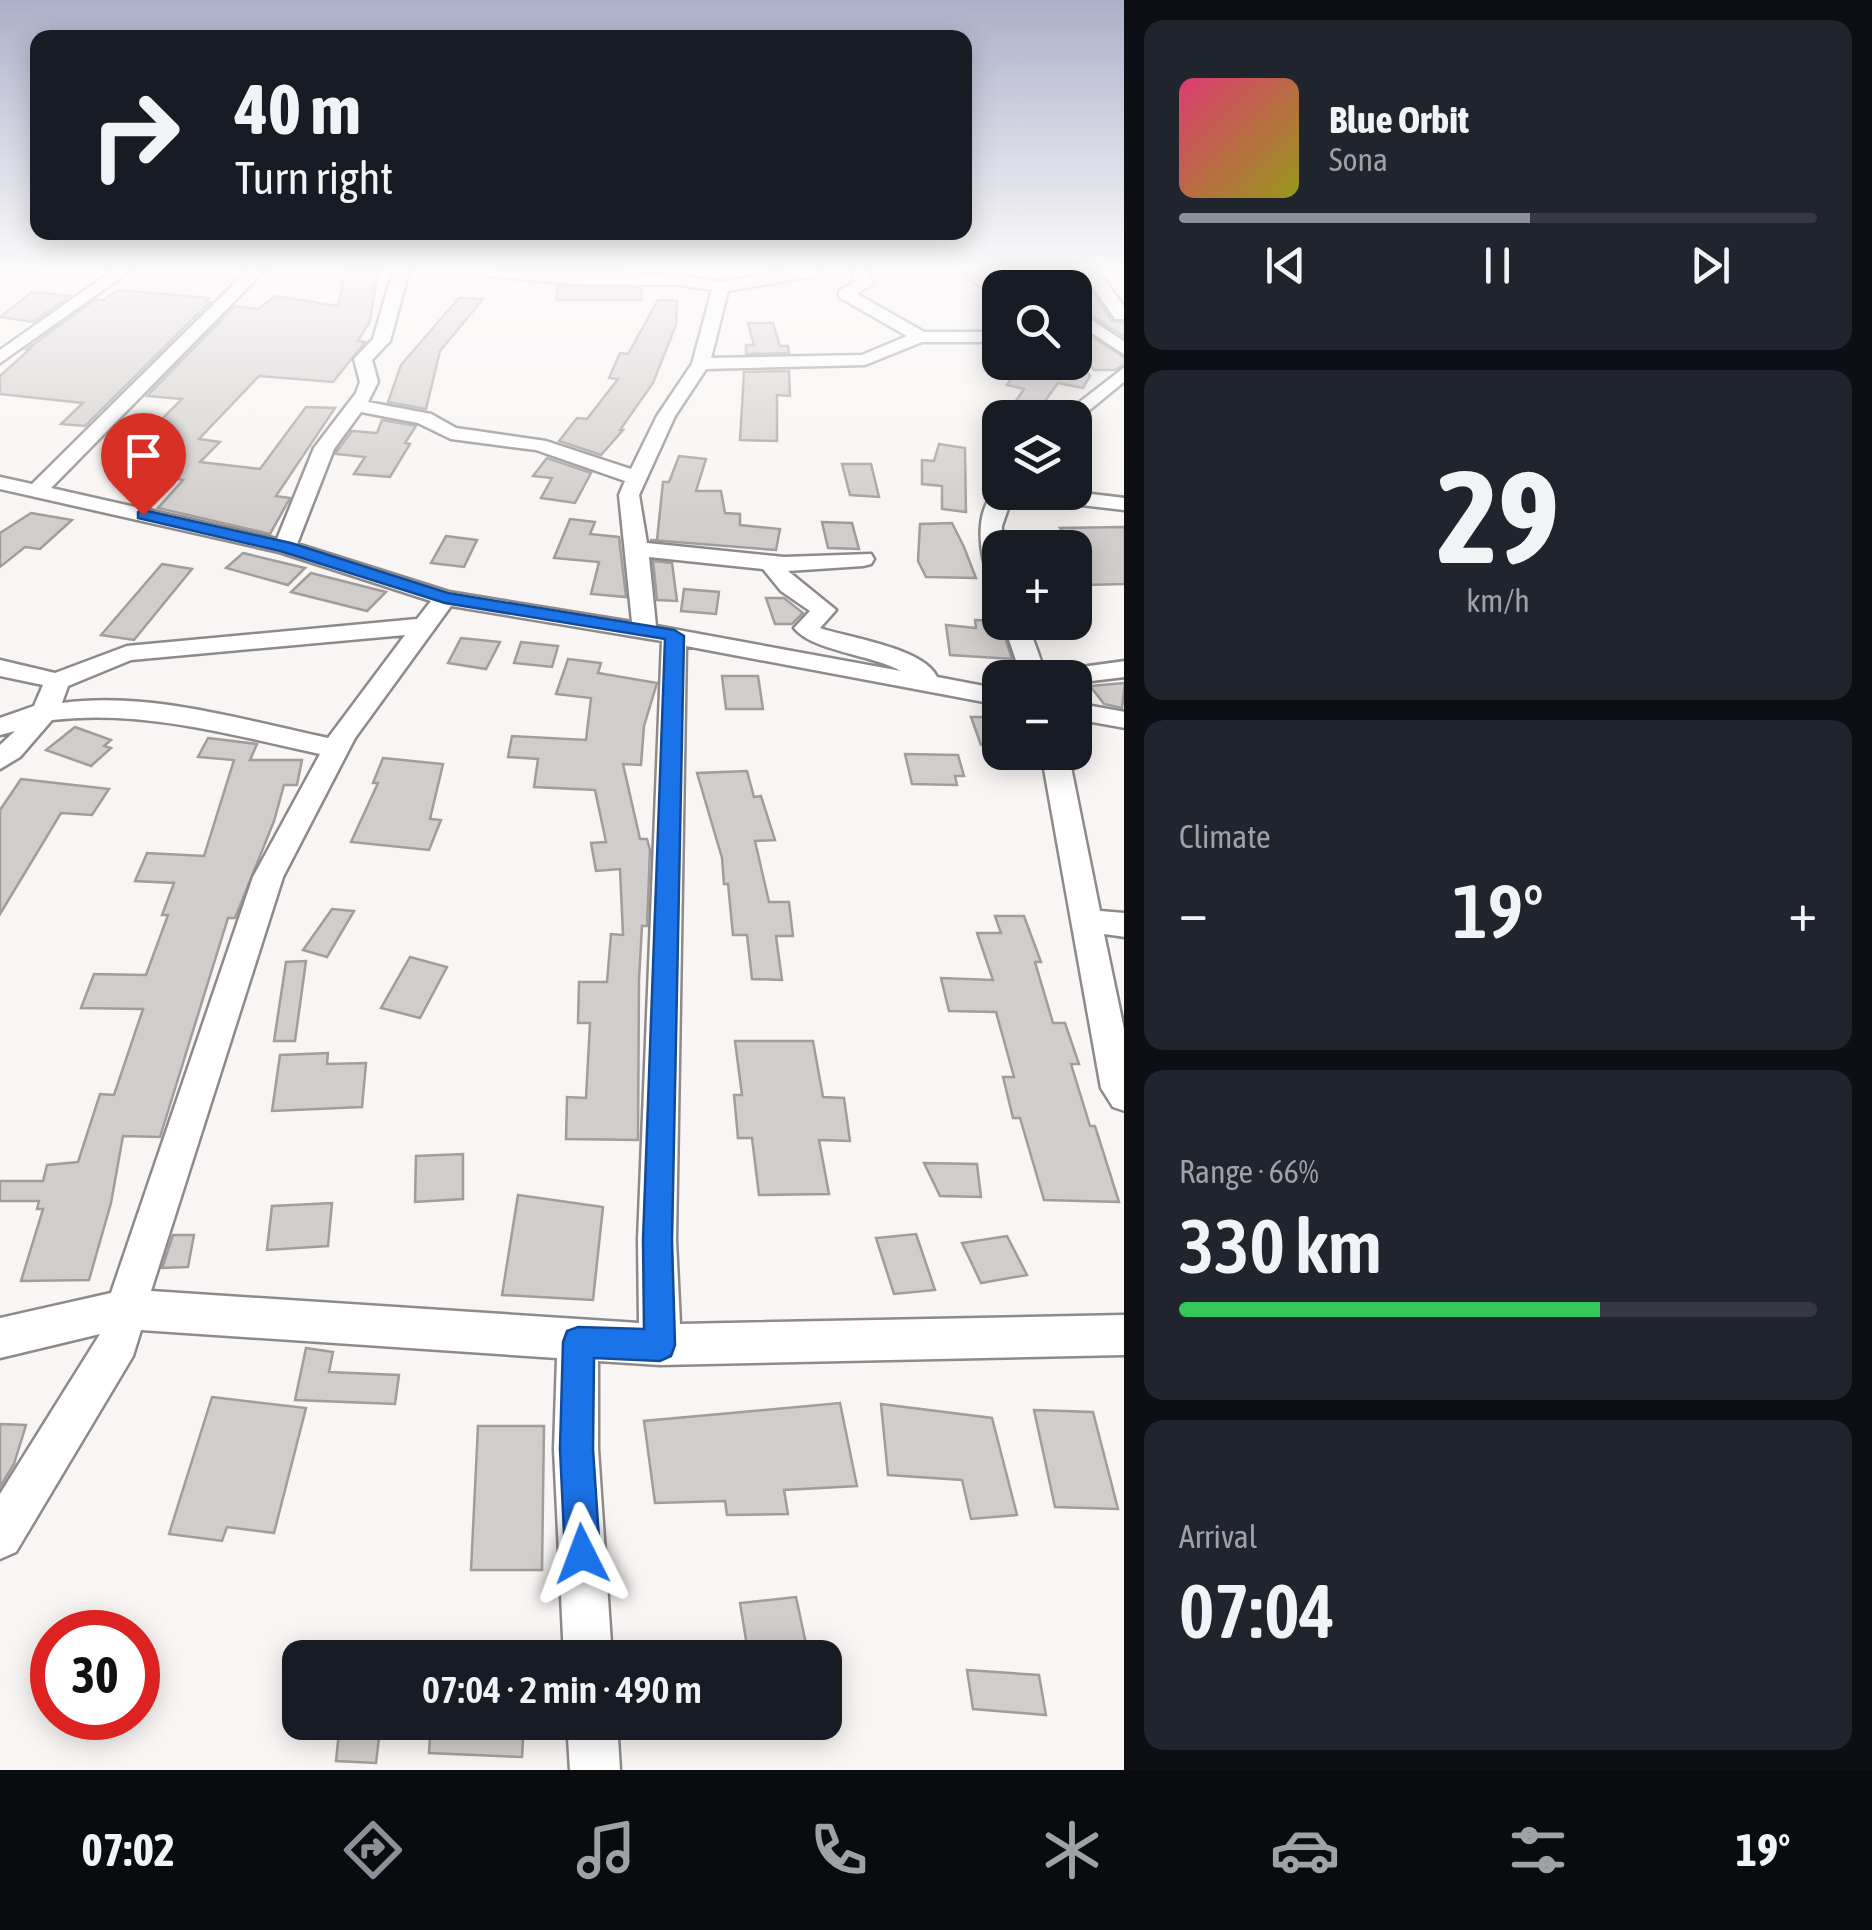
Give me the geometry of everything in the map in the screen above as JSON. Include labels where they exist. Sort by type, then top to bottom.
[{"type":"street","points":[[37,491],[174,354]]},
{"type":"street","points":[[285,547],[324,448],[358,406],[369,382],[363,358],[368,354]]},
{"type":"street","points":[[660,1345],[659,633],[629,506],[636,478],[666,416],[701,364],[701,354]]},
{"type":"street","points":[[701,364],[865,360],[880,354]]},
{"type":"street","points":[[1090,400],[1124,372]]},
{"type":"street","points":[[358,406],[424,418],[451,434],[539,445],[636,478]]},
{"type":"street","points":[[0,483],[285,547],[445,598],[659,633],[982,694]]},
{"type":"street","points":[[1092,500],[1124,504]]},
{"type":"street","points":[[638,549],[838,563],[863,558]]},
{"type":"street","points":[[767,560],[790,586],[824,610],[806,628],[811,633],[905,660],[935,685]]},
{"type":"street","points":[[0,1536],[118,1342],[125,1309],[256,910],[288,837],[335,748],[445,598]]},
{"type":"street","points":[[0,668],[57,681],[127,653],[422,626]]},
{"type":"street","points":[[1092,673],[1124,669]]},
{"type":"street","points":[[0,760],[49,710],[57,681]]},
{"type":"street","points":[[0,728],[49,710],[164,715],[335,748]]},
{"type":"street","points":[[1092,714],[1124,720]]},
{"type":"street","points":[[1058,770],[1118,1088],[1124,1096]]},
{"type":"street","points":[[1087,921],[1124,925]]},
{"type":"street","points":[[0,1338],[125,1309],[660,1345],[1124,1336]]},
{"type":"street","points":[[578,1342],[576,1449],[587,1640]]},
{"type":"street","points":[[593,1740],[594,1770]]},
{"type":"building","points":[[25,354],[158,354],[85,426],[61,424],[83,403],[0,394],[0,376]]},
{"type":"building","points":[[188,354],[356,354],[333,382],[259,376],[199,439],[220,442],[200,462],[260,469],[306,407],[335,408],[276,496],[290,498],[270,534],[158,508],[183,480],[116,466],[163,433],[149,432],[182,399],[147,396]]},
{"type":"building","points":[[411,354],[439,354],[426,409],[388,402],[401,365]]},
{"type":"building","points":[[620,354],[665,354],[653,383],[623,430],[601,455],[559,441],[577,418],[587,419],[618,379],[609,378]]},
{"type":"building","points":[[1092,354],[1118,354],[1124,357],[1124,365],[1115,370],[1094,370]]},
{"type":"building","points":[[789,371],[790,396],[777,395],[777,441],[740,440],[744,372]]},
{"type":"building","points":[[1010,380],[1088,380],[1083,388],[1058,383],[1046,400],[1016,400],[1024,389],[1007,385]]},
{"type":"building","points":[[382,420],[416,426],[405,443],[410,444],[390,477],[354,474],[365,457],[336,454],[337,451],[352,431],[377,433]]},
{"type":"building","points":[[939,444],[965,448],[966,512],[942,509],[942,486],[922,484],[922,460],[934,461]]},
{"type":"building","points":[[679,456],[706,459],[696,491],[721,491],[725,513],[740,514],[740,525],[780,529],[776,550],[650,540],[657,540],[663,482],[669,482]]},
{"type":"building","points":[[547,458],[591,473],[575,503],[541,498],[552,478],[533,476]]},
{"type":"building","points":[[842,464],[871,464],[879,497],[850,495]]},
{"type":"building","points":[[31,513],[72,520],[40,549],[25,547],[0,567],[0,533]]},
{"type":"building","points":[[570,519],[595,522],[590,534],[619,537],[626,597],[591,594],[599,562],[554,558]]},
{"type":"building","points":[[822,522],[852,523],[859,549],[828,548]]},
{"type":"building","points":[[952,523],[976,578],[926,577],[918,561],[920,524]]},
{"type":"building","points":[[1124,527],[1124,584],[1092,585],[1092,530],[1062,530]]},
{"type":"building","points":[[446,536],[477,540],[464,567],[431,563]]},
{"type":"building","points":[[243,553],[305,568],[288,585],[226,568]]},
{"type":"building","points":[[653,561],[672,563],[677,601],[657,600]]},
{"type":"building","points":[[162,564],[192,569],[134,640],[101,635]]},
{"type":"building","points":[[311,573],[386,592],[367,611],[291,592]]},
{"type":"building","points":[[684,589],[719,592],[716,614],[681,611]]},
{"type":"building","points":[[766,598],[784,598],[803,613],[792,624],[775,624]]},
{"type":"building","points":[[975,620],[982,620],[982,640],[1006,640],[1012,659],[950,655],[946,625],[976,628]]},
{"type":"building","points":[[461,638],[500,642],[486,669],[448,663]]},
{"type":"building","points":[[521,642],[558,646],[552,667],[514,663]]},
{"type":"building","points":[[568,659],[601,663],[598,673],[657,683],[644,726],[641,765],[623,764],[640,839],[647,839],[650,850],[647,926],[642,926],[639,980],[638,1140],[566,1139],[567,1097],[586,1098],[590,1023],[578,1023],[579,982],[607,982],[611,934],[623,935],[620,869],[596,871],[591,843],[606,842],[595,790],[534,787],[538,759],[508,757],[512,736],[586,740],[591,698],[556,694]]},
{"type":"building","points":[[722,676],[758,676],[763,709],[726,709]]},
{"type":"building","points":[[1124,683],[1122,708],[1104,704],[1092,686]]},
{"type":"building","points":[[971,717],[982,717],[981,745]]},
{"type":"building","points":[[75,727],[111,740],[104,746],[111,748],[91,766],[46,750]]},
{"type":"building","points":[[208,738],[257,744],[250,760],[302,760],[297,785],[284,785],[274,821],[235,918],[228,918],[160,1137],[123,1136],[111,1203],[89,1280],[21,1281],[43,1209],[37,1209],[39,1201],[0,1201],[0,1181],[43,1181],[47,1165],[78,1162],[100,1094],[114,1095],[143,1009],[81,1008],[94,974],[146,975],[168,915],[162,915],[174,883],[135,881],[147,853],[204,856],[234,760],[198,757]]},
{"type":"building","points":[[905,754],[958,755],[964,776],[955,776],[957,785],[912,784]]},
{"type":"building","points":[[383,758],[443,764],[430,819],[441,820],[429,850],[351,842],[378,783],[373,783]]},
{"type":"building","points":[[747,771],[754,797],[761,796],[775,840],[755,841],[769,902],[789,902],[793,936],[776,936],[782,980],[752,979],[747,935],[733,935],[728,884],[724,884],[722,858],[697,773]]},
{"type":"building","points":[[21,779],[109,789],[92,815],[61,813],[0,914],[0,810]]},
{"type":"building","points":[[332,909],[354,911],[327,957],[303,950]]},
{"type":"building","points":[[995,916],[1024,916],[1041,962],[1035,962],[1053,1023],[1065,1023],[1079,1064],[1071,1064],[1119,1202],[1044,1200],[1020,1118],[1013,1118],[1003,1077],[1014,1077],[996,1012],[949,1011],[941,978],[993,980],[977,933],[1001,933]]},
{"type":"building","points":[[410,957],[447,967],[420,1018],[381,1008]]},
{"type":"building","points":[[306,961],[295,1041],[274,1041],[286,962]]},
{"type":"building","points":[[735,1041],[813,1041],[823,1097],[844,1098],[850,1141],[819,1140],[829,1194],[759,1195],[752,1138],[738,1138],[734,1095],[742,1095]]},
{"type":"building","points":[[328,1053],[327,1064],[366,1063],[362,1107],[272,1111],[280,1055]]},
{"type":"building","points":[[463,1154],[463,1199],[415,1202],[416,1156]]},
{"type":"building","points":[[924,1163],[977,1164],[981,1197],[940,1196]]},
{"type":"building","points":[[518,1195],[603,1207],[593,1300],[502,1295]]},
{"type":"building","points":[[332,1203],[328,1246],[267,1250],[272,1206]]},
{"type":"building","points":[[916,1234],[935,1290],[894,1294],[876,1238]]},
{"type":"building","points":[[173,1235],[194,1235],[188,1267],[162,1268]]},
{"type":"building","points":[[1007,1236],[1027,1275],[981,1283],[962,1243]]},
{"type":"building","points":[[306,1348],[333,1352],[329,1372],[399,1375],[395,1404],[295,1400]]},
{"type":"building","points":[[212,1397],[306,1408],[274,1533],[227,1527],[222,1541],[169,1534]]},
{"type":"building","points":[[840,1403],[857,1486],[784,1490],[788,1514],[727,1515],[725,1501],[655,1503],[644,1421]]},
{"type":"building","points":[[881,1404],[992,1418],[1017,1515],[971,1519],[962,1480],[888,1475]]},
{"type":"building","points":[[1034,1410],[1093,1412],[1118,1509],[1055,1507]]},
{"type":"building","points":[[0,1424],[26,1425],[14,1464],[0,1487]]},
{"type":"building","points":[[478,1426],[544,1426],[542,1570],[471,1570]]},
{"type":"building","points":[[796,1597],[805,1640],[746,1640],[740,1603]]},
{"type":"building","points":[[967,1670],[1039,1675],[1046,1715],[973,1709]]},
{"type":"building","points":[[338,1740],[379,1740],[376,1763],[336,1761]]},
{"type":"building","points":[[430,1740],[523,1740],[522,1757],[429,1753]]},
{"type":"route","points":[[143,515],[285,547],[445,598],[674,636],[658,1240],[660,1345],[578,1342],[576,1449],[582,1554]]}]
